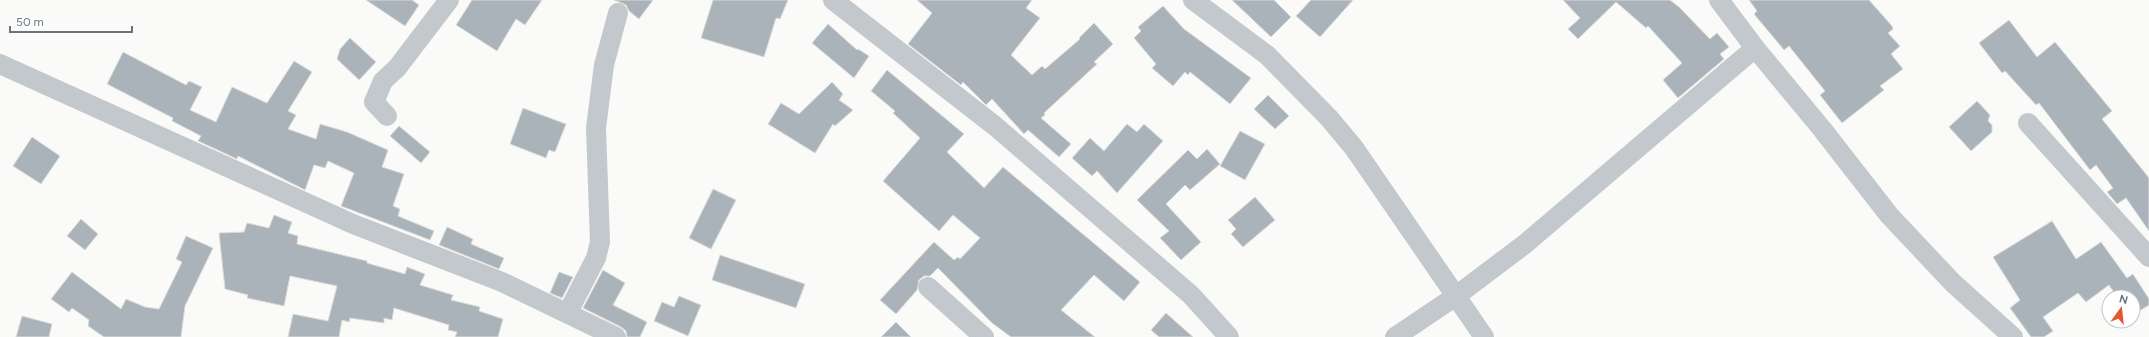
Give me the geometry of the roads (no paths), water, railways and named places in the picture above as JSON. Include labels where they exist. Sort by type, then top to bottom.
[{"type":"street","points":[[387,116],[374,102],[383,81],[396,68],[448,0]]},
{"type":"street","points":[[833,0],[1001,131],[1191,295],[1229,337]]},
{"type":"street","points":[[1193,0],[1266,55],[1329,118],[1354,148],[1484,337]]},
{"type":"street","points":[[1719,0],[1755,48],[1822,129],[1889,215],[1953,283],[2013,337]]},
{"type":"street","points":[[568,312],[596,258],[600,242],[596,128],[604,64],[618,13]]},
{"type":"street","points":[[1395,337],[1456,296],[1525,244],[1755,48]]},
{"type":"street","points":[[0,64],[353,224],[502,282],[568,312],[616,337]]},
{"type":"street","points":[[2028,123],[2149,257]]},
{"type":"street","points":[[928,287],[984,337]]}]
